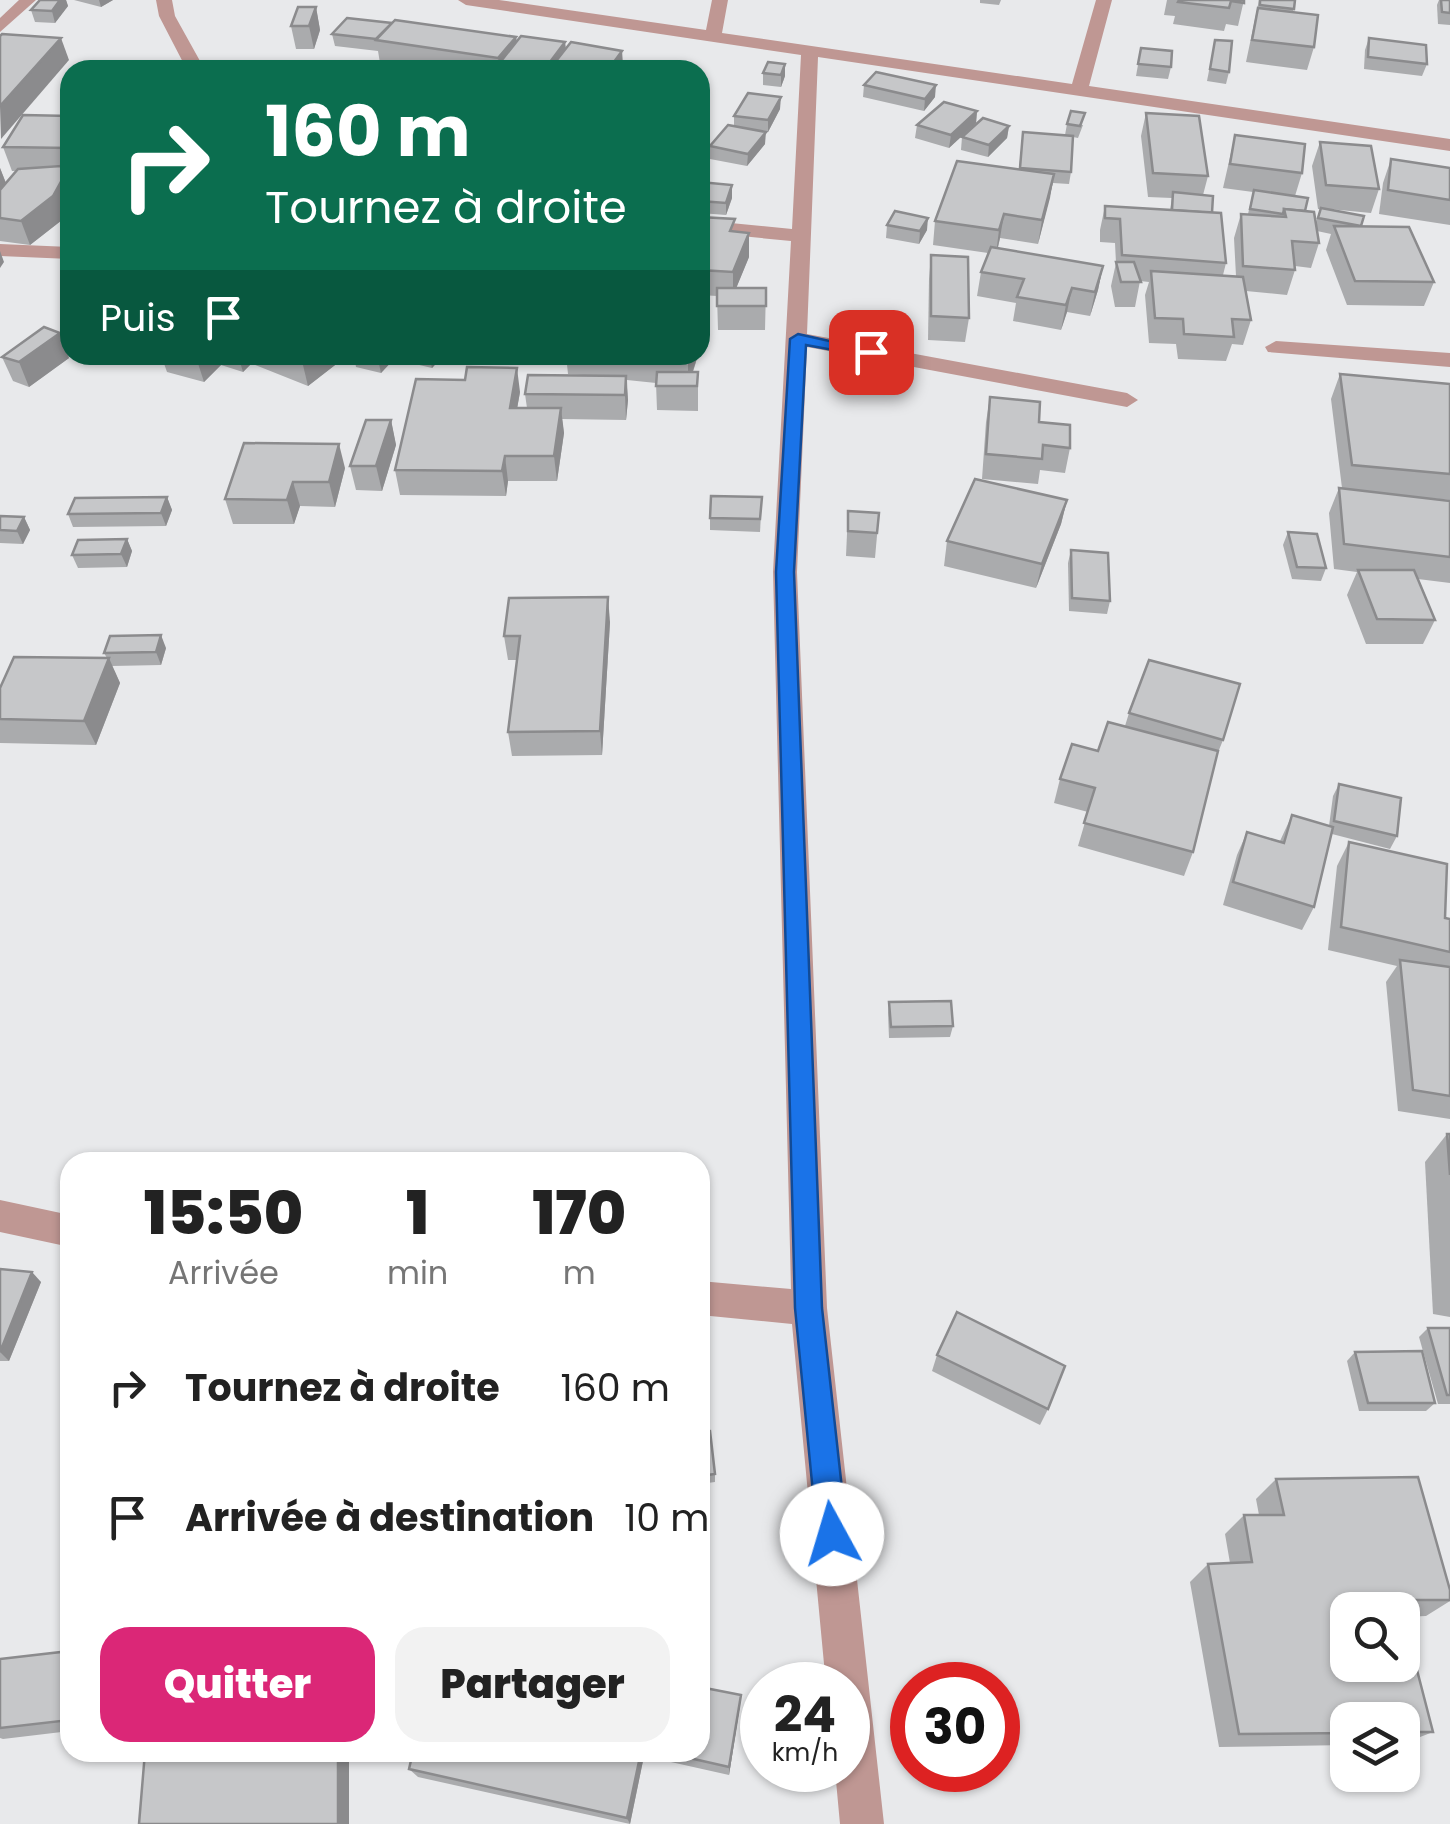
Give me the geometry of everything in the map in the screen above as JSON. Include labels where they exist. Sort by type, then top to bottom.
[{"type":"street","points":[[0,26],[28,0]]},
{"type":"street","points":[[164,0],[167,16],[191,60]]},
{"type":"street","points":[[466,0],[1450,145]]},
{"type":"street","points":[[713,37],[720,0]]},
{"type":"street","points":[[1078,92],[1104,0]]},
{"type":"street","points":[[810,50],[785,572],[809,1308],[845,1662]]},
{"type":"street","points":[[710,227],[802,236]]},
{"type":"street","points":[[0,250],[60,253]]},
{"type":"street","points":[[798,339],[1126,400]]},
{"type":"street","points":[[1276,347],[1450,360]]},
{"type":"street","points":[[0,1216],[60,1229]]},
{"type":"street","points":[[710,1299],[809,1308]]},
{"type":"street","points":[[859,1792],[862,1824]]},
{"type":"building","points":[[40,0],[60,0],[52,11],[31,10]]},
{"type":"building","points":[[1179,0],[1244,0],[1244,3],[1231,1],[1229,8]]},
{"type":"building","points":[[1260,0],[1295,0],[1294,9],[1260,5]]},
{"type":"building","points":[[1441,0],[1450,0],[1450,13],[1442,12]]},
{"type":"building","points":[[298,7],[316,7],[309,26],[291,26]]},
{"type":"building","points":[[1258,8],[1318,15],[1314,47],[1252,40]]},
{"type":"building","points":[[347,18],[392,23],[376,39],[332,34]]},
{"type":"building","points":[[395,20],[516,37],[498,58],[376,40]]},
{"type":"building","points":[[0,36],[61,38],[0,106]]},
{"type":"building","points":[[521,36],[565,42],[552,60],[502,60]]},
{"type":"building","points":[[1369,38],[1426,45],[1427,64],[1368,57]]},
{"type":"building","points":[[1215,40],[1232,41],[1229,72],[1210,69]]},
{"type":"building","points":[[571,42],[622,51],[615,60],[557,60]]},
{"type":"building","points":[[1141,48],[1172,51],[1171,67],[1138,64]]},
{"type":"building","points":[[768,62],[785,64],[781,75],[763,73]]},
{"type":"building","points":[[876,72],[936,85],[925,99],[864,85]]},
{"type":"building","points":[[748,93],[781,97],[768,120],[734,116]]},
{"type":"building","points":[[944,102],[977,111],[951,135],[917,125]]},
{"type":"building","points":[[1071,111],[1085,113],[1080,126],[1067,124]]},
{"type":"building","points":[[1146,113],[1199,116],[1208,176],[1153,173]]},
{"type":"building","points":[[23,115],[60,116],[60,148],[3,147]]},
{"type":"building","points":[[983,118],[1009,126],[989,145],[962,137]]},
{"type":"building","points":[[728,125],[766,132],[748,154],[710,146]]},
{"type":"building","points":[[1023,132],[1073,136],[1071,172],[1020,168]]},
{"type":"building","points":[[1235,135],[1305,144],[1302,173],[1230,164]]},
{"type":"building","points":[[1320,142],[1371,146],[1379,189],[1326,185]]},
{"type":"building","points":[[1391,159],[1450,168],[1450,200],[1388,190]]},
{"type":"building","points":[[957,161],[1054,174],[1042,220],[1004,214],[999,230],[935,221]]},
{"type":"building","points":[[60,166],[60,183],[53,196],[21,221],[0,218],[0,190],[18,169]]},
{"type":"building","points":[[710,183],[732,185],[726,203],[710,202]]},
{"type":"building","points":[[1254,190],[1308,198],[1305,211],[1284,209],[1283,214],[1250,209]]},
{"type":"building","points":[[1173,192],[1213,196],[1212,213],[1172,210]]},
{"type":"building","points":[[1105,206],[1221,213],[1226,263],[1122,255],[1120,219],[1105,218]]},
{"type":"building","points":[[1321,208],[1364,216],[1361,226],[1318,218]]},
{"type":"building","points":[[1284,209],[1314,212],[1319,243],[1292,241],[1295,270],[1243,266],[1241,214],[1286,217]]},
{"type":"building","points":[[895,211],[928,218],[920,231],[887,225]]},
{"type":"building","points":[[710,218],[735,219],[730,231],[749,233],[733,272],[710,271]]},
{"type":"building","points":[[1334,226],[1409,227],[1434,282],[1355,281]]},
{"type":"building","points":[[991,247],[1103,266],[1095,292],[1072,288],[1066,305],[1017,297],[1024,279],[981,272]]},
{"type":"building","points":[[931,255],[968,257],[969,318],[931,316]]},
{"type":"building","points":[[1116,262],[1134,262],[1141,282],[1121,282]]},
{"type":"building","points":[[1151,271],[1243,277],[1251,320],[1232,319],[1234,337],[1184,334],[1183,319],[1155,318]]},
{"type":"building","points":[[717,288],[766,288],[766,306],[717,306]]},
{"type":"building","points":[[44,327],[60,333],[19,362],[2,357]]},
{"type":"building","points":[[467,367],[517,368],[510,408],[561,408],[554,456],[505,456],[502,471],[395,470],[416,379],[465,380]]},
{"type":"building","points":[[657,372],[698,372],[697,386],[656,386]]},
{"type":"building","points":[[1340,374],[1450,384],[1450,474],[1352,465]]},
{"type":"building","points":[[528,375],[626,376],[625,395],[525,394]]},
{"type":"building","points":[[990,397],[1040,402],[1039,422],[1070,425],[1070,448],[1043,445],[1042,459],[986,454]]},
{"type":"building","points":[[366,420],[391,420],[376,466],[350,466]]},
{"type":"building","points":[[244,443],[339,444],[329,482],[293,482],[287,500],[225,499]]},
{"type":"building","points":[[975,479],[1067,500],[1042,564],[947,541]]},
{"type":"building","points":[[1339,488],[1450,501],[1450,557],[1344,544]]},
{"type":"building","points":[[711,496],[762,497],[760,519],[710,518]]},
{"type":"building","points":[[167,497],[161,513],[68,514],[75,498]]},
{"type":"building","points":[[848,511],[879,513],[877,533],[848,531]]},
{"type":"building","points":[[0,516],[24,517],[17,531],[0,530]]},
{"type":"building","points":[[1288,532],[1317,534],[1326,568],[1297,567]]},
{"type":"building","points":[[127,539],[121,554],[72,555],[78,540]]},
{"type":"building","points":[[1071,550],[1108,553],[1110,601],[1072,598]]},
{"type":"building","points":[[1358,570],[1414,570],[1435,620],[1377,619]]},
{"type":"building","points":[[608,597],[600,731],[508,732],[520,636],[504,636],[509,598]]},
{"type":"building","points":[[161,635],[156,652],[104,653],[110,636]]},
{"type":"building","points":[[14,657],[109,658],[84,721],[0,719],[0,688]]},
{"type":"building","points":[[1149,660],[1240,684],[1223,740],[1129,713]]},
{"type":"building","points":[[1108,722],[1218,751],[1193,852],[1084,823],[1095,788],[1060,779],[1072,744],[1098,751]]},
{"type":"building","points":[[1339,784],[1401,798],[1397,836],[1334,821]]},
{"type":"building","points":[[1292,815],[1333,827],[1314,907],[1233,882],[1247,832],[1284,843]]},
{"type":"building","points":[[1349,842],[1447,864],[1445,918],[1450,919],[1450,952],[1341,927]]},
{"type":"building","points":[[1400,960],[1450,967],[1450,1096],[1413,1090]]},
{"type":"building","points":[[951,1001],[953,1026],[891,1027],[889,1002]]},
{"type":"building","points":[[0,1269],[32,1272],[0,1352]]},
{"type":"building","points":[[957,1312],[1065,1366],[1048,1409],[937,1355]]},
{"type":"building","points":[[1428,1328],[1450,1328],[1450,1395],[1447,1395]]},
{"type":"building","points":[[1422,1351],[1435,1403],[1368,1403],[1355,1352]]},
{"type":"building","points":[[710,1431],[715,1474],[710,1475]]},
{"type":"building","points":[[1418,1477],[1450,1600],[1420,1600],[1420,1592],[1330,1592],[1330,1682],[1420,1682],[1433,1732],[1420,1732],[1420,1702],[1330,1702],[1330,1733],[1239,1734],[1208,1564],[1252,1562],[1244,1515],[1284,1515],[1276,1479]]},
{"type":"building","points":[[60,1652],[60,1721],[0,1728],[0,1659]]},
{"type":"building","points":[[710,1689],[740,1695],[729,1767],[707,1762]]},
{"type":"building","points":[[144,1762],[338,1762],[338,1824],[139,1824]]},
{"type":"building","points":[[411,1762],[639,1762],[627,1818],[409,1769]]},
{"type":"route","points":[[832,1534],[809,1308],[785,572],[798,339],[871,352]]}]
